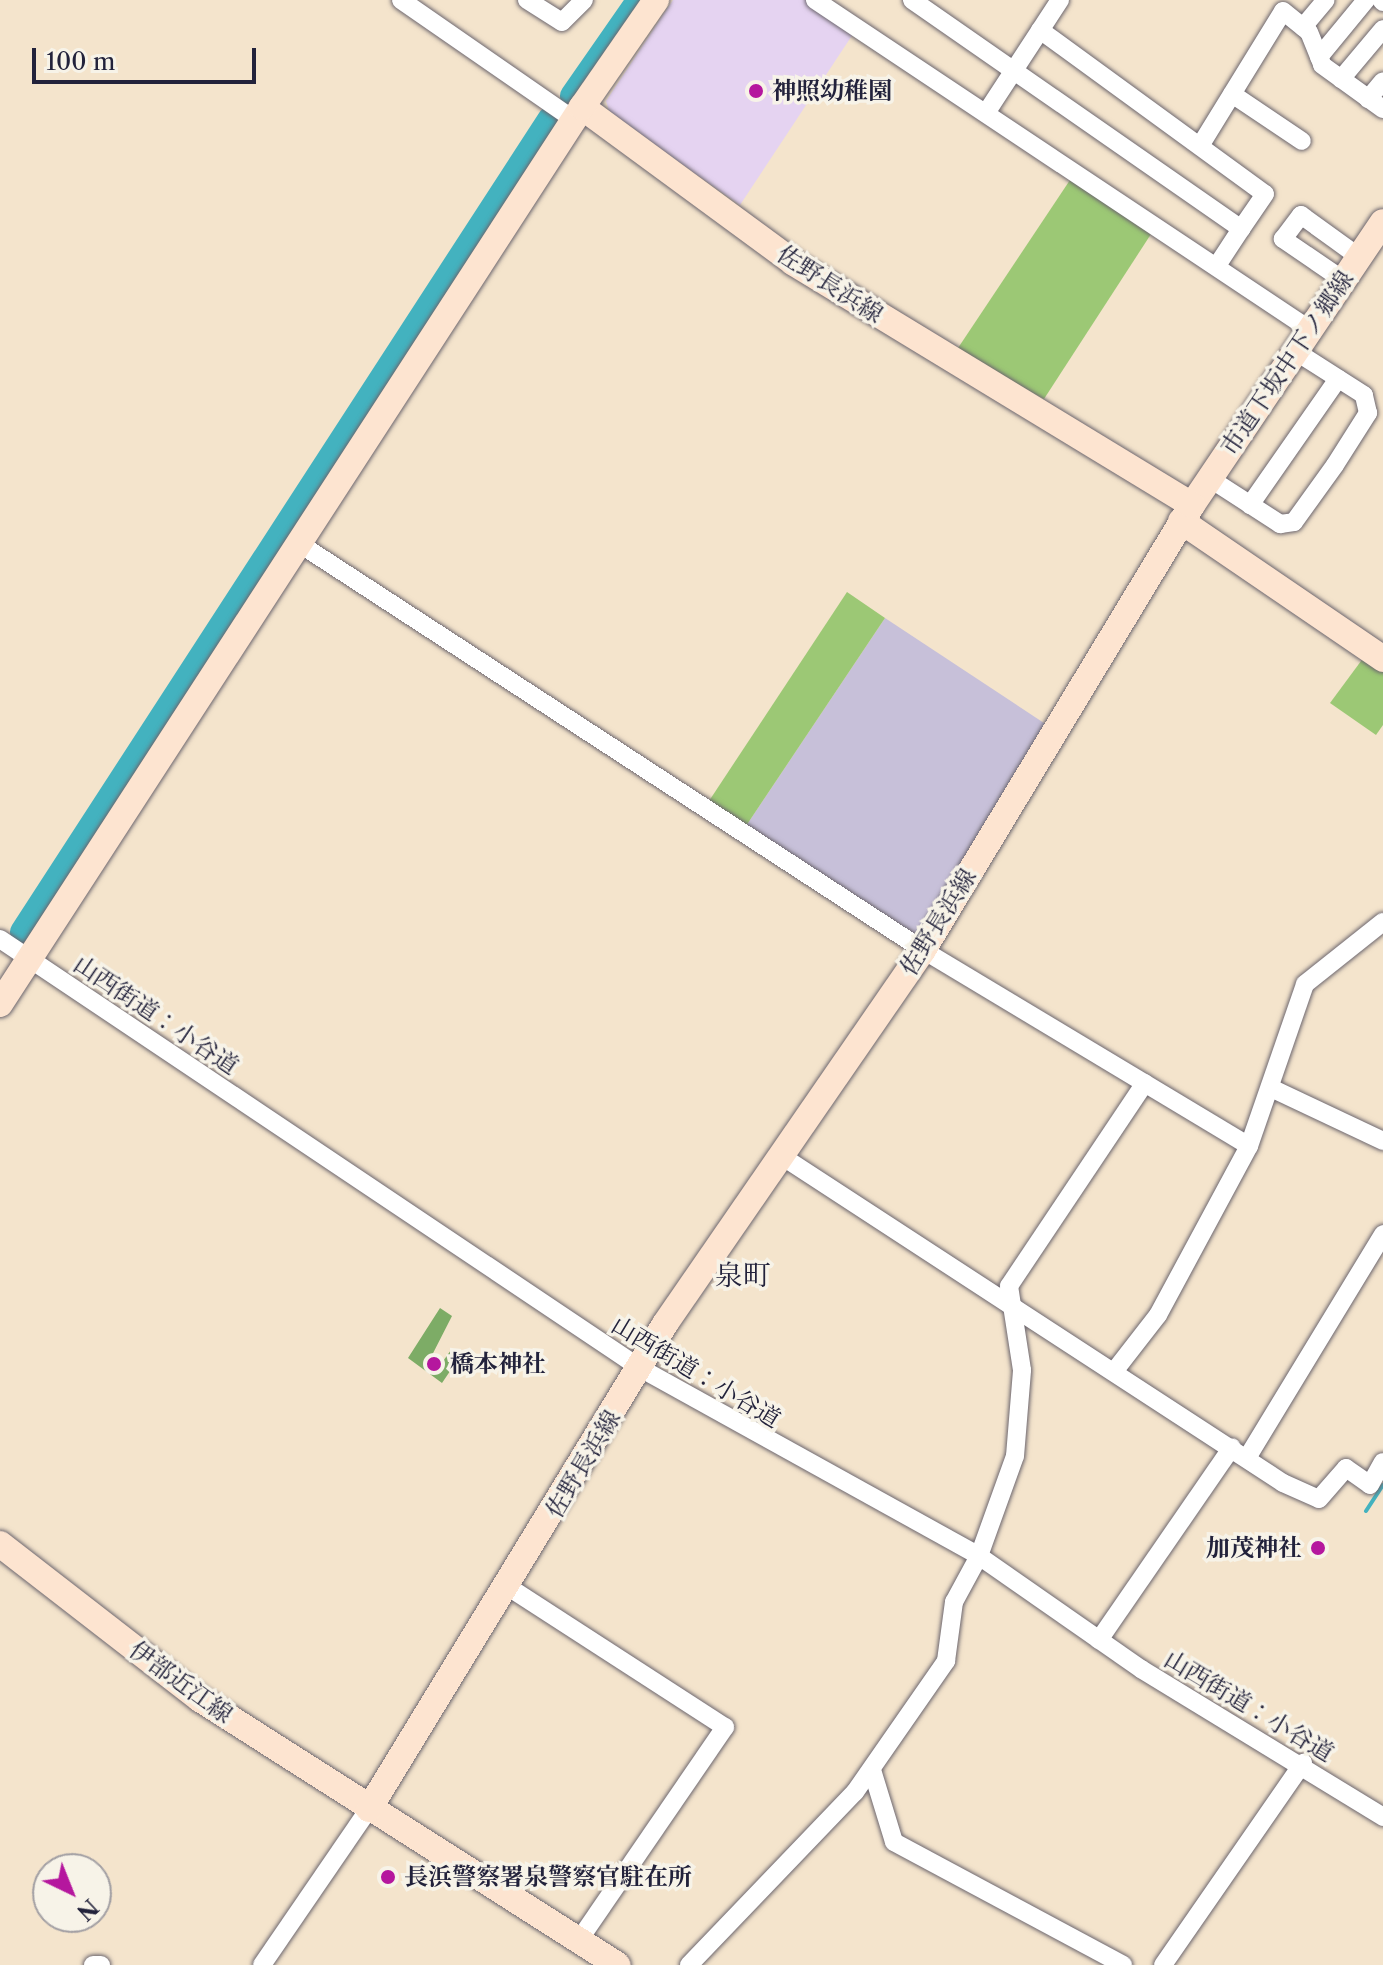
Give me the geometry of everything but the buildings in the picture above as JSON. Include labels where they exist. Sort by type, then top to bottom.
[{"type":"main road","points":[[0,1004],[578,113],[656,0]]},
{"type":"main road","name":"佐野長浜線","points":[[369,1809],[510,1588],[640,1368],[780,1155],[923,950],[1186,513],[793,262],[578,113]]},
{"type":"main road","name":"市道下坂中下ノ郷線","points":[[1186,513],[1383,222]]},
{"type":"main road","points":[[1186,513],[1383,659]]},
{"type":"main road","name":"伊部近江線","points":[[0,1544],[200,1699],[369,1809]]},
{"type":"main road","points":[[369,1809],[617,1965]]},
{"type":"street","points":[[401,0],[578,113]]},
{"type":"street","points":[[527,0],[562,22],[584,0]]},
{"type":"street","points":[[815,0],[1218,264],[1302,340],[1338,379],[1364,395],[1368,413],[1294,522],[1280,524],[1209,478]]},
{"type":"street","points":[[912,0],[1016,68],[1241,229]]},
{"type":"street","points":[[986,113],[1060,0]]},
{"type":"street","points":[[1303,27],[1326,0]]},
{"type":"street","points":[[1319,57],[1366,0]]},
{"type":"street","points":[[1200,146],[1283,11],[1303,27],[1319,57],[1341,79],[1376,104],[1383,81]]},
{"type":"street","points":[[1341,79],[1383,29]]},
{"type":"street","points":[[1040,30],[1265,194],[1218,264]]},
{"type":"street","points":[[1232,94],[1302,141]]},
{"type":"street","points":[[1343,280],[1283,239],[1301,215],[1359,257]]},
{"type":"street","points":[[1250,505],[1338,379]]},
{"type":"street","points":[[300,544],[923,950],[1249,1146]]},
{"type":"street","points":[[1116,1369],[1158,1315],[1249,1146],[1273,1089],[1305,984],[1383,922]]},
{"type":"street","name":"山西街道：小谷道","points":[[0,939],[640,1368],[979,1556],[1099,1640],[1303,1763],[1383,1817]]},
{"type":"street","points":[[689,1965],[872,1770],[946,1661],[954,1602],[979,1556],[1015,1456],[1022,1370],[1008,1298],[1145,1083]]},
{"type":"street","points":[[1273,1089],[1383,1141]]},
{"type":"street","points":[[780,1155],[1008,1298],[1239,1452],[1319,1499],[1346,1468],[1370,1485],[1383,1462]]},
{"type":"street","points":[[1099,1640],[1239,1452],[1378,1256],[1383,1234]]},
{"type":"street","points":[[510,1588],[725,1727],[578,1942]]},
{"type":"street","points":[[1163,1965],[1303,1763]]},
{"type":"street","points":[[872,1770],[894,1842],[1123,1965]]},
{"type":"street","points":[[262,1965],[369,1809]]},
{"type":"street","points":[[93,1965],[101,1965]]},
{"type":"shaded area","points":[[673,0],[809,0],[855,31],[740,205],[610,114],[606,101]]},
{"type":"shaded area","points":[[885,618],[1047,725],[919,939],[746,826]]},
{"type":"green space","points":[[1072,177],[1153,231],[1044,399],[956,351]]},
{"type":"green space","points":[[847,592],[885,618],[746,826],[709,801]]},
{"type":"green space","points":[[1364,657],[1383,670],[1383,725],[1376,735],[1330,703]]},
{"type":"green space","points":[[440,1308],[452,1316],[427,1365],[436,1371],[451,1350],[461,1355],[442,1383],[408,1358]]},
{"type":"waterway","points":[[573,96],[639,1]]},
{"type":"waterway","points":[[23,932],[550,120]]},
{"type":"waterway","points":[[1366,1511],[1383,1485]]},
{"type":"place","name":"神照幼稚園","points":[[756,91]]},
{"type":"place","name":"橋本神社","points":[[434,1364]]},
{"type":"place","name":"加茂神社","points":[[1318,1548]]},
{"type":"place","name":"長浜警察署泉警察官駐在所","points":[[388,1877]]},
{"type":"district","name":"泉町","points":[[743,1275]]}]
